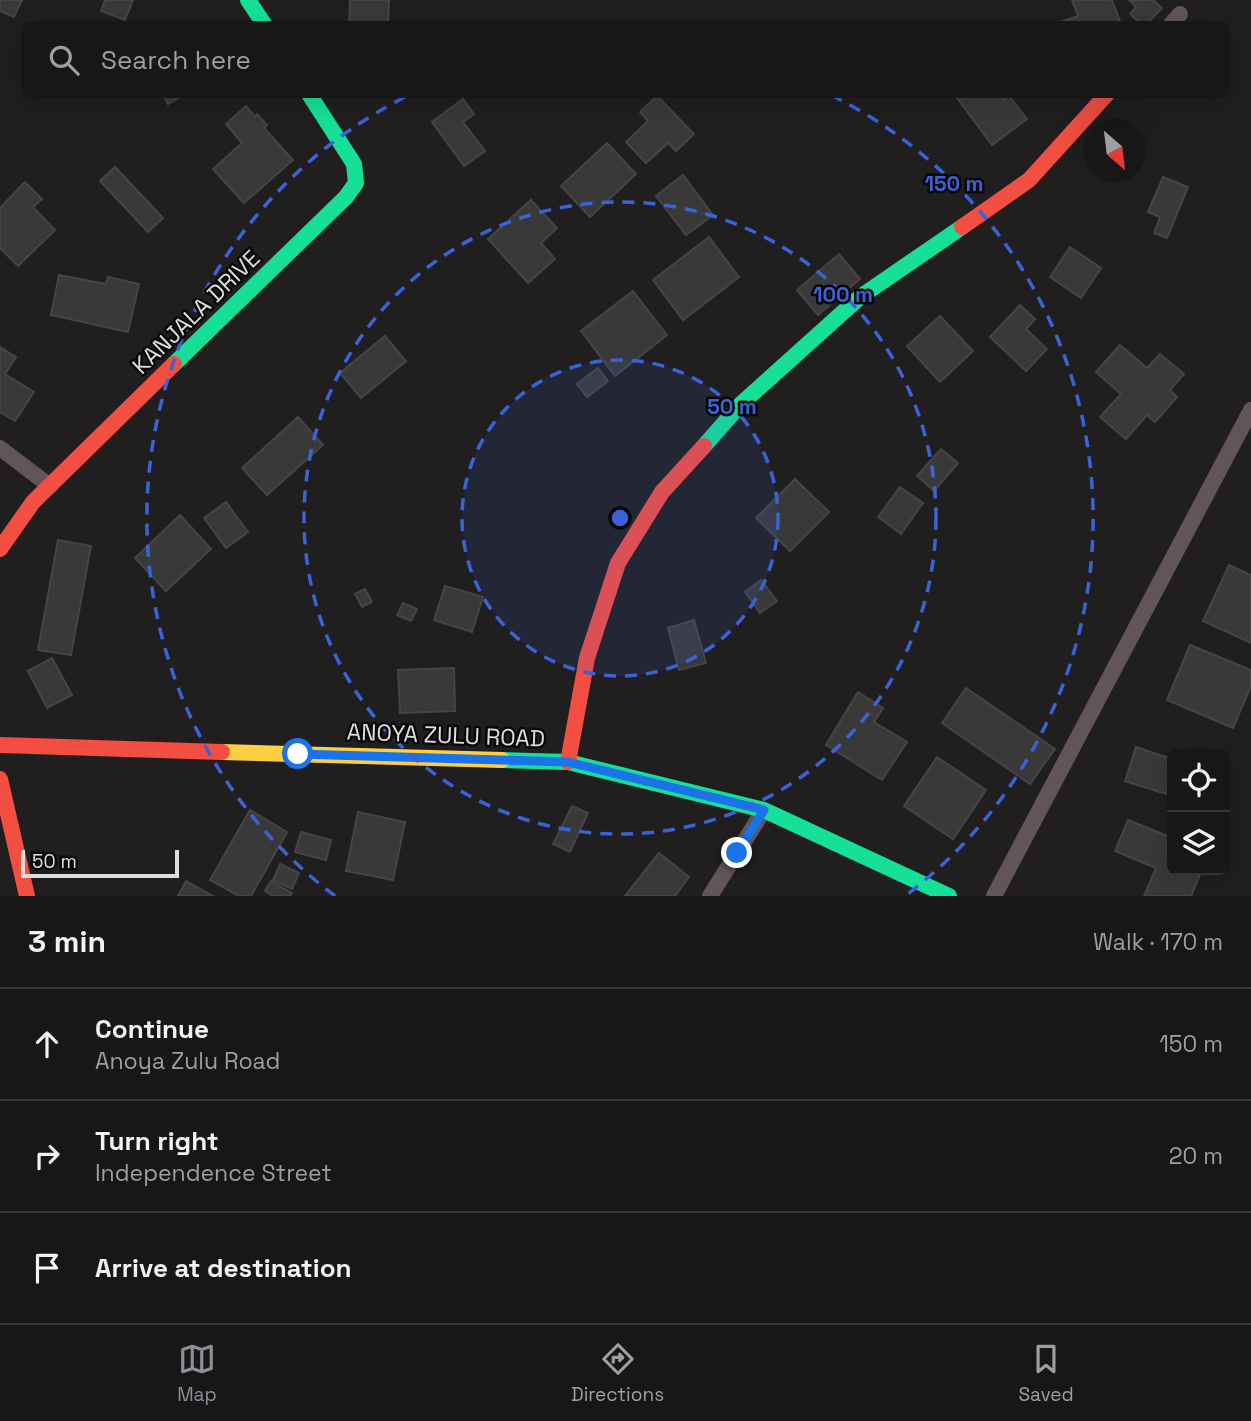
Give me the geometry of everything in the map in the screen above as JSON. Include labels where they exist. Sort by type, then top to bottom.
[{"type":"street","points":[[248,0],[262,21]]},
{"type":"street","name":"KANJALA DRIVE","points":[[0,549],[33,502],[346,197],[356,183],[354,164],[312,98]]},
{"type":"street","points":[[568,762],[587,658],[618,563],[662,492],[741,404],[860,297],[1028,180],[1103,98]]},
{"type":"street","points":[[994,896],[1251,410]]},
{"type":"street","points":[[0,448],[50,486]]},
{"type":"street","name":"ANOYA ZULU ROAD","points":[[0,745],[568,762],[764,810],[949,896]]},
{"type":"street","points":[[0,779],[27,896]]},
{"type":"street","points":[[710,896],[764,810]]},
{"type":"building","points":[[0,0],[22,0],[14,17],[0,11]]},
{"type":"building","points":[[105,0],[133,0],[125,20],[101,11]]},
{"type":"building","points":[[350,0],[389,0],[388,21],[349,21]]},
{"type":"building","points":[[1072,0],[1112,0],[1120,21],[1063,21],[1078,16]]},
{"type":"building","points":[[1129,0],[1153,0],[1162,8],[1149,21],[1138,21],[1130,14],[1136,7]]},
{"type":"building","points":[[165,98],[178,98],[168,104]]},
{"type":"building","points":[[655,98],[659,98],[694,134],[676,151],[668,143],[646,163],[626,142],[648,121],[640,112]]},
{"type":"building","points":[[957,98],[1011,98],[1027,119],[992,145]]},
{"type":"building","points":[[463,99],[474,114],[463,122],[485,151],[464,166],[432,122]]},
{"type":"building","points":[[246,106],[255,117],[257,114],[267,125],[264,128],[293,160],[244,203],[213,169],[242,143],[226,124]]},
{"type":"building","points":[[607,143],[636,174],[590,217],[561,186]]},
{"type":"building","points":[[115,167],[163,218],[148,232],[100,181]]},
{"type":"building","points":[[683,175],[713,215],[686,235],[656,196]]},
{"type":"building","points":[[1163,177],[1188,187],[1167,238],[1154,233],[1160,217],[1148,212]]},
{"type":"building","points":[[25,182],[42,199],[33,207],[55,230],[18,266],[0,248],[0,208]]},
{"type":"building","points":[[531,200],[557,228],[541,243],[555,259],[528,283],[488,239]]},
{"type":"building","points":[[709,237],[739,277],[683,320],[653,280]]},
{"type":"building","points":[[1070,247],[1101,268],[1081,298],[1050,277]]},
{"type":"building","points":[[839,254],[860,279],[818,315],[797,290]]},
{"type":"building","points":[[59,275],[106,284],[108,277],[139,284],[128,332],[51,315]]},
{"type":"building","points":[[633,291],[667,335],[615,376],[581,331]]},
{"type":"building","points":[[1020,305],[1035,319],[1026,329],[1047,349],[1026,371],[990,337]]},
{"type":"building","points":[[940,316],[973,351],[940,382],[907,346]]},
{"type":"building","points":[[385,336],[406,361],[361,398],[340,373]]},
{"type":"building","points":[[1120,345],[1147,368],[1160,354],[1184,374],[1170,390],[1177,397],[1155,422],[1147,415],[1126,439],[1100,417],[1121,394],[1096,372]]},
{"type":"building","points":[[0,347],[16,357],[5,374],[34,392],[15,421],[0,412]]},
{"type":"building","points":[[598,368],[608,381],[587,397],[577,384]]},
{"type":"building","points":[[298,417],[323,445],[267,495],[242,468]]},
{"type":"building","points":[[941,449],[958,463],[934,491],[917,476]]},
{"type":"building","points":[[795,479],[829,512],[790,551],[756,518]]},
{"type":"building","points":[[900,487],[923,503],[901,534],[878,517]]},
{"type":"building","points":[[226,502],[248,532],[226,548],[204,518]]},
{"type":"building","points":[[180,515],[211,549],[166,591],[135,558]]},
{"type":"building","points":[[58,540],[91,546],[71,655],[38,650]]},
{"type":"building","points":[[1229,565],[1251,575],[1251,643],[1203,621]]},
{"type":"building","points":[[761,580],[777,601],[760,613],[745,592]]},
{"type":"building","points":[[445,586],[483,597],[472,632],[434,620]]},
{"type":"building","points":[[365,589],[372,602],[362,607],[355,594]]},
{"type":"building","points":[[403,603],[417,609],[411,621],[397,615]]},
{"type":"building","points":[[694,620],[706,663],[679,670],[668,628]]},
{"type":"building","points":[[1190,645],[1251,670],[1251,686],[1233,728],[1167,700]]},
{"type":"building","points":[[52,658],[72,695],[47,708],[28,671]]},
{"type":"building","points":[[454,668],[455,711],[400,713],[398,670]]},
{"type":"building","points":[[966,688],[1055,749],[1030,784],[942,723]]},
{"type":"building","points":[[858,692],[883,708],[874,722],[907,742],[882,780],[826,745]]},
{"type":"building","points":[[1136,747],[1167,757],[1167,794],[1125,781]]},
{"type":"building","points":[[937,757],[986,790],[953,839],[904,806]]},
{"type":"building","points":[[572,806],[588,813],[570,852],[553,844]]},
{"type":"building","points":[[250,810],[287,832],[251,896],[239,896],[210,880]]},
{"type":"building","points":[[358,812],[405,822],[393,880],[346,871]]},
{"type":"building","points":[[1128,820],[1167,836],[1167,875],[1200,875],[1191,896],[1144,896],[1156,868],[1115,851]]},
{"type":"building","points":[[301,832],[331,840],[326,860],[295,852]]},
{"type":"building","points":[[659,853],[689,877],[675,896],[625,896]]},
{"type":"building","points":[[280,864],[299,873],[292,889],[273,880]]},
{"type":"building","points":[[186,881],[213,896],[178,896]]},
{"type":"building","points":[[271,881],[292,893],[290,896],[273,896],[265,891]]},
{"type":"traffic: fast","points":[[248,0],[262,21]]},
{"type":"traffic: fast","points":[[174,364],[346,197],[356,183],[354,164],[312,98]]},
{"type":"traffic: fast","points":[[704,446],[741,404],[860,297],[962,227]]},
{"type":"traffic: fast","points":[[502,760],[568,762],[764,810],[949,896]]},
{"type":"traffic: slow","points":[[222,752],[502,760]]},
{"type":"traffic: jam","points":[[962,227],[1029,180],[1103,98]]},
{"type":"traffic: jam","points":[[0,549],[33,502],[174,364]]},
{"type":"traffic: jam","points":[[568,762],[587,658],[618,563],[662,492],[704,446]]},
{"type":"traffic: jam","points":[[0,745],[222,752]]},
{"type":"traffic: jam","points":[[0,779],[27,896]]},
{"type":"route","points":[[298,754],[568,762],[764,810],[737,853]]}]
